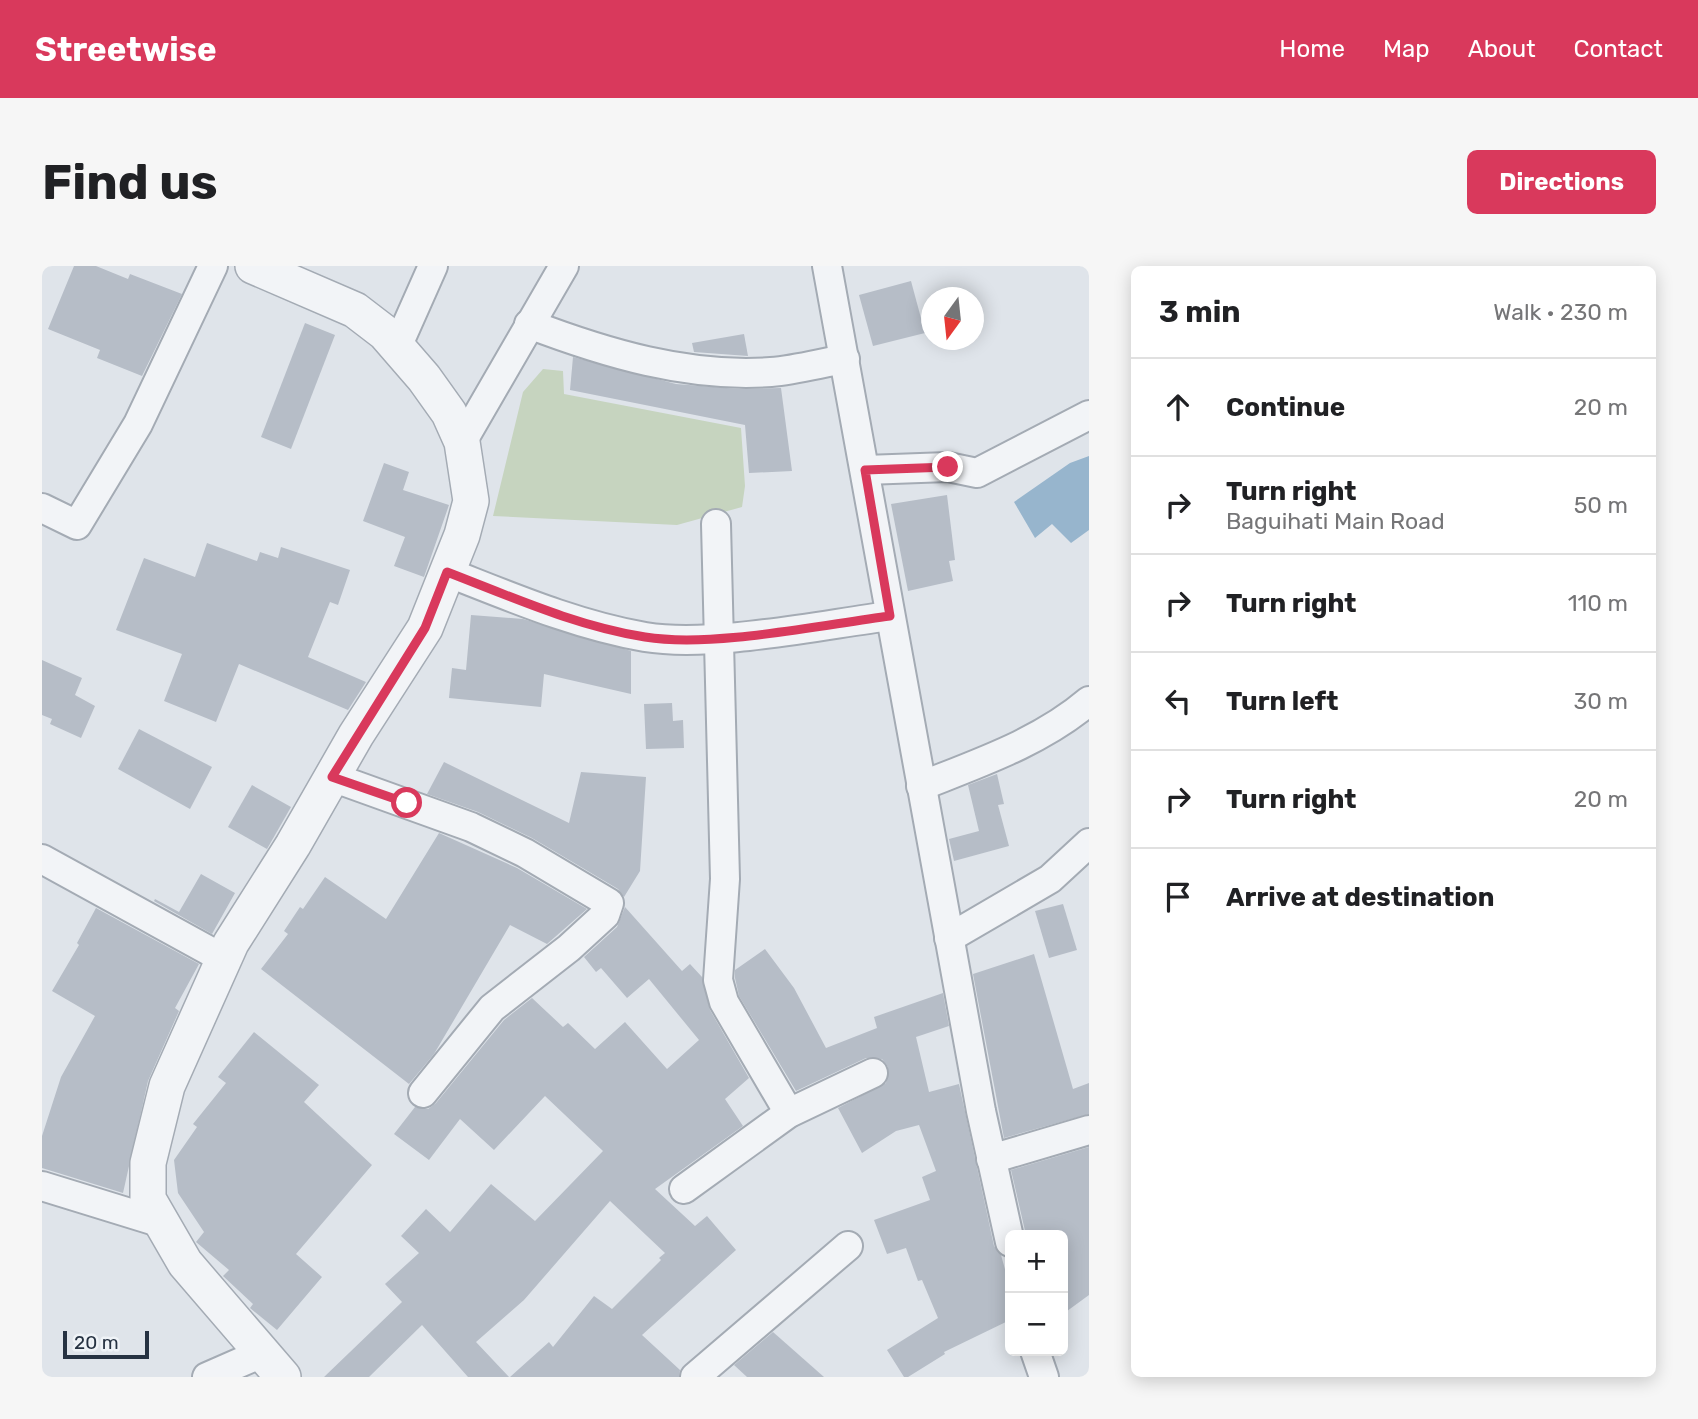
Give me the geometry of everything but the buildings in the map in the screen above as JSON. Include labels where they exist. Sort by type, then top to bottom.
[{"type":"street","points":[[42,508],[77,525],[138,424],[213,266]]},
{"type":"street","points":[[253,266],[355,310],[397,347],[425,378],[449,413],[462,442],[471,501],[462,536],[425,628],[293,845],[250,908],[224,959],[167,1087],[148,1163],[148,1199],[162,1223],[193,1273],[272,1365]]},
{"type":"street","points":[[397,347],[433,266]]},
{"type":"street","points":[[462,442],[564,266]]},
{"type":"street","points":[[827,266],[949,938],[1007,1230]]},
{"type":"street","points":[[529,324],[616,354],[717,372],[771,372],[845,359]]},
{"type":"street","points":[[865,470],[948,467],[977,473],[1089,415]]},
{"type":"street","points":[[716,524],[716,638],[725,879],[718,980],[724,1002],[789,1113]]},
{"type":"street","points":[[447,572],[579,622],[647,638],[716,638],[890,616]]},
{"type":"street","points":[[921,786],[1002,754],[1051,729],[1087,706]]},
{"type":"street","points":[[332,777],[471,827],[526,853],[609,903],[605,915],[569,948],[492,1008],[423,1093]]},
{"type":"street","points":[[949,938],[1050,879],[1089,843]]},
{"type":"street","points":[[42,859],[224,959]]},
{"type":"street","points":[[684,1189],[789,1113],[873,1073]]},
{"type":"street","points":[[991,1158],[1089,1130]]},
{"type":"street","points":[[42,1186],[162,1223]]},
{"type":"street","points":[[708,1373],[848,1246]]},
{"type":"street","points":[[1037,1356],[1044,1377]]},
{"type":"street","points":[[207,1377],[272,1365]]},
{"type":"green space","points":[[543,369],[563,371],[564,394],[741,428],[745,486],[742,507],[677,525],[493,516],[523,392]]},
{"type":"water","points":[[1089,456],[1089,530],[1071,543],[1052,524],[1035,538],[1014,502],[1070,463]]},
{"type":"route","points":[[407,803],[332,777],[425,628],[447,572],[579,622],[647,638],[716,638],[890,616],[865,470],[948,467]]}]
